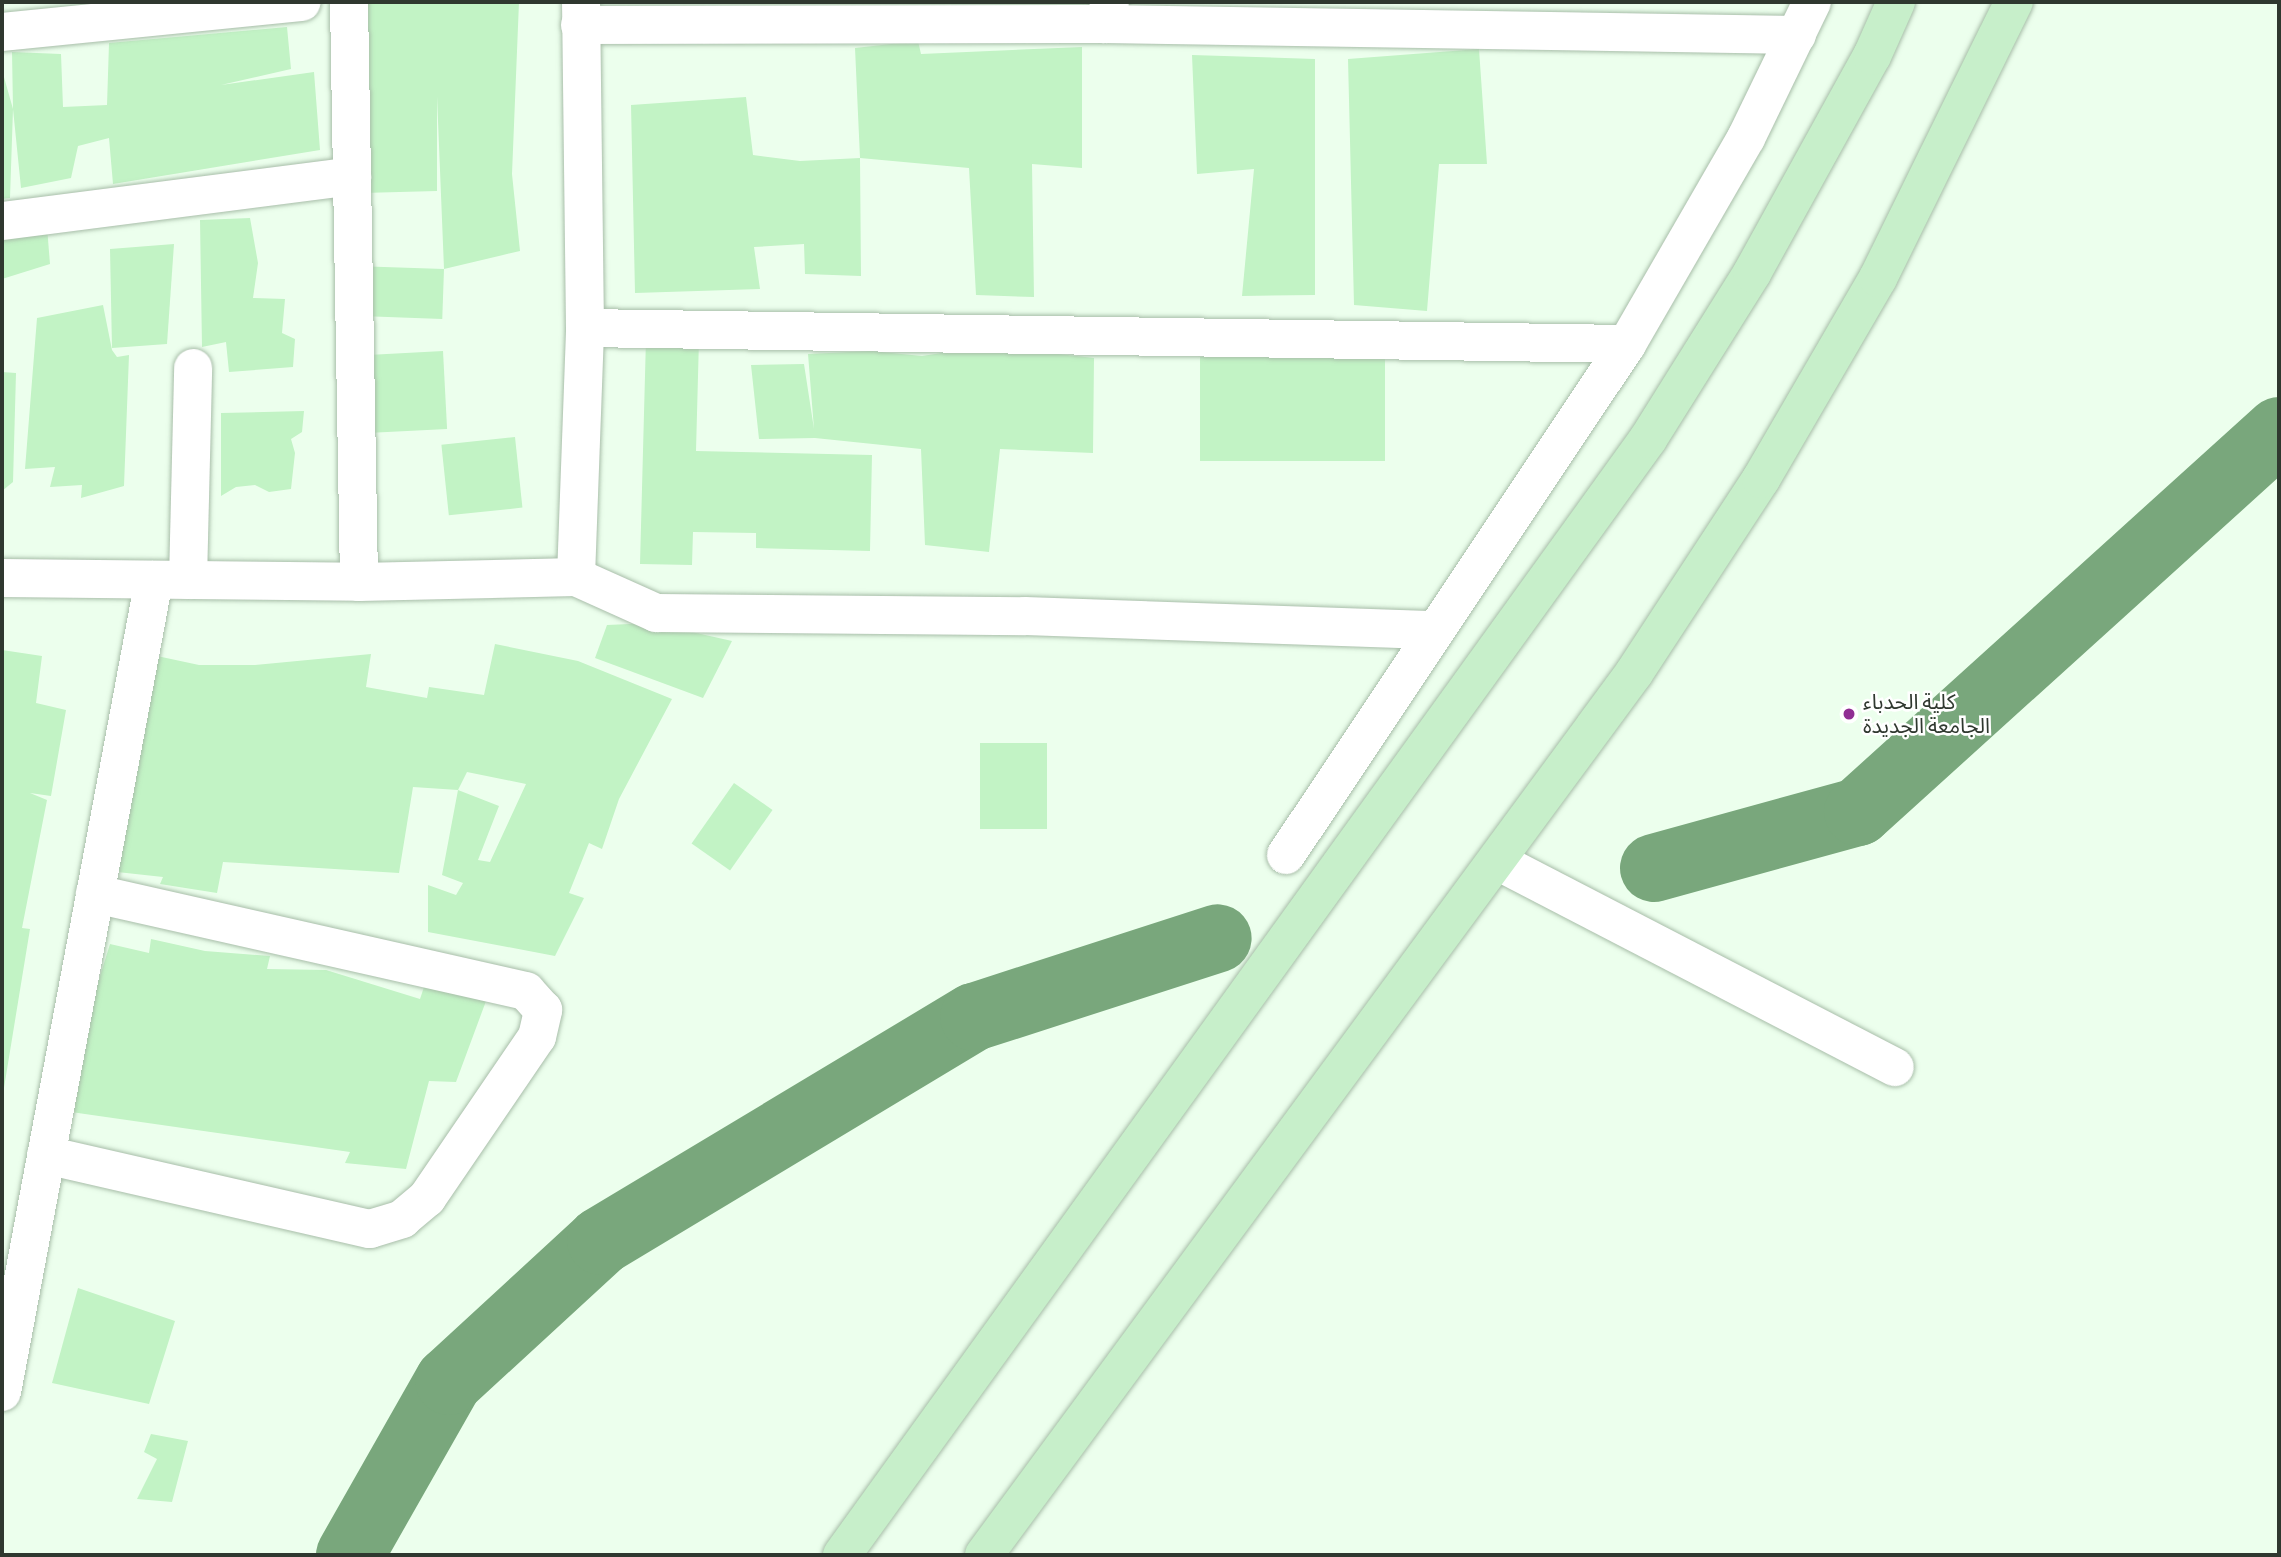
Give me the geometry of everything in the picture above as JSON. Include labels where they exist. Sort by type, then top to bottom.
[{"type":"main road","points":[[842,1555],[1648,439],[1752,273],[1872,56],[1896,2]]},
{"type":"main road","points":[[984,1555],[1144,1333],[1634,673],[1761,479],[1878,278],[2014,2]]},
{"type":"street","points":[[2,32],[302,2]]},
{"type":"street","points":[[349,2],[359,582]]},
{"type":"street","points":[[576,577],[585,328],[581,13],[1107,13],[1805,18],[1695,232],[1626,344],[1286,855]]},
{"type":"street","points":[[2,221],[352,176]]},
{"type":"street","points":[[585,328],[1626,344]]},
{"type":"street","points":[[2,1392],[95,894],[171,580],[193,368]]},
{"type":"street","points":[[2,578],[359,582],[576,577],[656,612],[1025,616],[1436,630]]},
{"type":"street","points":[[1497,861],[1895,1067]]},
{"type":"street","points":[[46,1155],[370,1229],[402,1219],[427,1198],[537,1037],[543,1010],[526,991],[95,894]]},
{"type":"building","points":[[363,2],[519,2],[512,174],[520,251],[444,269],[437,96],[437,191],[362,193]]},
{"type":"building","points":[[287,27],[291,69],[221,85],[314,72],[320,150],[113,184],[109,138],[78,146],[71,178],[21,188],[13,109],[12,52],[61,54],[63,107],[107,105],[109,43]]},
{"type":"building","points":[[918,41],[921,54],[1082,47],[1082,168],[1032,164],[1034,297],[976,295],[969,168],[860,158],[855,48]]},
{"type":"building","points":[[1479,49],[1487,164],[1439,164],[1427,311],[1354,305],[1348,59]]},
{"type":"building","points":[[1192,55],[1315,59],[1315,295],[1242,296],[1254,169],[1197,174]]},
{"type":"building","points":[[2,70],[13,109],[10,198],[2,199]]},
{"type":"building","points":[[746,97],[753,155],[800,161],[860,158],[861,276],[805,274],[804,244],[754,247],[760,289],[635,293],[631,105]]},
{"type":"building","points":[[250,218],[258,263],[253,298],[285,299],[282,333],[295,339],[293,367],[229,372],[226,342],[202,347],[200,220]]},
{"type":"building","points":[[47,227],[50,264],[2,279],[2,233]]},
{"type":"building","points":[[174,244],[167,344],[112,348],[110,249]]},
{"type":"building","points":[[369,266],[444,269],[442,319],[367,316]]},
{"type":"building","points":[[103,305],[112,350],[117,357],[129,355],[124,486],[81,498],[82,485],[50,487],[55,467],[25,469],[37,318]]},
{"type":"building","points":[[646,338],[699,339],[696,451],[872,455],[870,551],[756,548],[756,533],[693,532],[692,565],[640,564]]},
{"type":"building","points":[[987,346],[1094,358],[1093,453],[1000,449],[989,552],[925,545],[921,449],[815,438],[759,439],[751,365],[804,364],[814,429],[808,354],[871,351],[922,356]]},
{"type":"building","points":[[443,351],[447,429],[372,433],[368,355]]},
{"type":"building","points":[[1200,357],[1385,357],[1385,461],[1200,461]]},
{"type":"building","points":[[2,372],[16,373],[13,482],[2,491]]},
{"type":"building","points":[[304,411],[302,432],[291,439],[295,453],[291,489],[269,492],[255,485],[236,487],[221,496],[221,413]]},
{"type":"building","points":[[515,437],[522,508],[449,515],[441,445]]},
{"type":"building","points":[[652,623],[732,641],[703,698],[595,658],[607,625]]},
{"type":"building","points":[[495,644],[578,661],[672,699],[619,799],[602,849],[589,843],[569,893],[584,898],[555,956],[428,932],[428,885],[456,895],[463,883],[442,875],[458,790],[413,787],[399,873],[223,862],[217,893],[160,884],[163,877],[108,871],[157,656],[199,665],[255,665],[371,654],[366,687],[427,698],[429,687],[484,695]],"holes":[[[467,772],[526,784],[490,862],[478,860],[499,806],[458,790]]]},
{"type":"building","points":[[2,650],[42,656],[36,703],[66,710],[51,796],[30,793],[47,800],[22,928],[30,929],[3,1094]]},
{"type":"building","points":[[980,743],[1047,743],[1047,829],[980,829]]},
{"type":"building","points":[[734,783],[773,810],[730,871],[692,844]]},
{"type":"building","points":[[151,939],[205,951],[270,956],[267,969],[326,970],[420,999],[426,981],[489,993],[456,1082],[429,1081],[406,1169],[345,1163],[350,1152],[71,1112],[87,1018],[110,944],[149,953]]},
{"type":"building","points":[[78,1288],[175,1321],[149,1404],[52,1383]]},
{"type":"building","points":[[151,1434],[188,1441],[172,1502],[137,1499],[157,1459],[144,1452]]},
{"type":"waterway","points":[[1654,868],[1858,812],[2279,431]]},
{"type":"waterway","points":[[350,1555],[449,1381],[601,1241],[974,1017],[1218,938]]},
{"type":"place","name":"كلية الحدباء الجامعة الجديدة","points":[[1849,714]]}]
